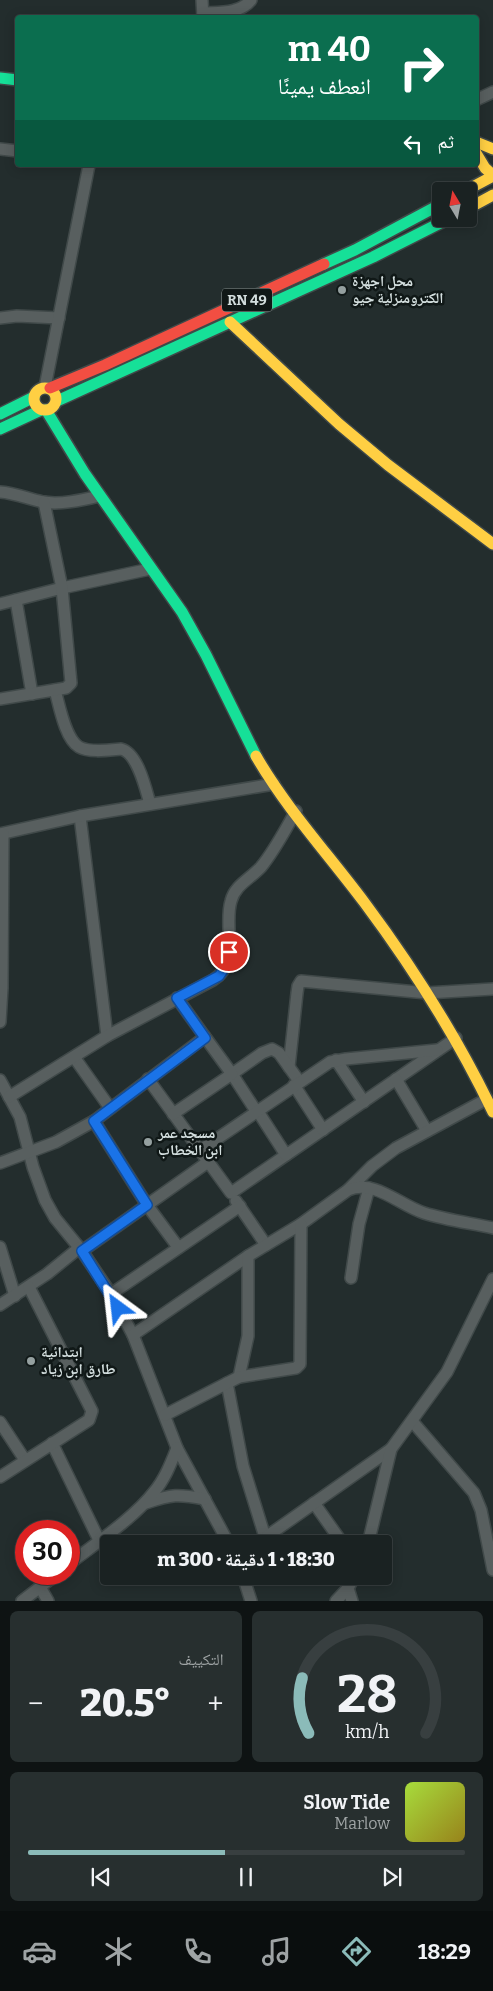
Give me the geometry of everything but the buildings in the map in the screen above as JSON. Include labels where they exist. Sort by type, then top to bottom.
[{"type":"street","points":[[202,0],[203,15],[232,11],[241,8],[251,0]]},
{"type":"street","points":[[0,78],[15,80]]},
{"type":"street","points":[[479,99],[493,92]]},
{"type":"street","points":[[479,143],[493,149]]},
{"type":"street","points":[[0,149],[15,151]]},
{"type":"street","points":[[478,184],[493,176],[479,158]]},
{"type":"street","points":[[57,401],[54,391],[47,388],[89,167]]},
{"type":"street","points":[[478,203],[493,195]]},
{"type":"street","name":"RN 49","points":[[0,414],[34,397],[40,389],[105,365],[355,250],[432,209]]},
{"type":"street","name":"RN 49","points":[[0,429],[43,410],[51,409],[57,401],[373,257],[432,227]]},
{"type":"street","points":[[0,318],[18,316],[59,318]]},
{"type":"street","points":[[230,322],[339,424],[388,465],[493,544]]},
{"type":"street","points":[[34,397],[37,407],[43,410],[99,496],[182,612],[200,644],[236,721],[274,784],[398,948],[456,1038],[493,1111]]},
{"type":"street","points":[[0,492],[16,494],[44,502],[67,502],[99,496]]},
{"type":"street","points":[[0,699],[66,688],[71,683],[62,588],[44,502]]},
{"type":"street","points":[[0,604],[150,569]]},
{"type":"street","points":[[16,600],[32,694]]},
{"type":"street","points":[[55,690],[65,724],[75,743],[84,748],[121,749],[127,751],[139,769],[150,804]]},
{"type":"street","points":[[0,1022],[2,988],[2,834],[80,816],[274,784]]},
{"type":"street","points":[[10,1098],[107,1036],[213,980],[223,972],[229,952],[229,907],[233,895],[266,860],[296,811]]},
{"type":"street","points":[[80,816],[107,1036]]},
{"type":"street","points":[[289,1067],[298,986],[302,982],[427,993],[493,989]]},
{"type":"street","points":[[177,998],[232,1074],[286,1155]]},
{"type":"street","points":[[0,1163],[56,1142],[94,1121],[205,1038]]},
{"type":"street","points":[[231,1193],[456,1038]]},
{"type":"street","points":[[173,1114],[262,1053],[272,1049],[279,1053],[289,1067],[323,1130]]},
{"type":"street","points":[[199,1151],[326,1064],[336,1060],[439,1050]]},
{"type":"street","points":[[74,1057],[110,1108]]},
{"type":"street","points":[[336,1060],[364,1102]]},
{"type":"street","points":[[148,1079],[231,1193],[266,1245]]},
{"type":"street","points":[[0,1080],[20,1118],[33,1167],[45,1200],[55,1218],[81,1249],[111,1294],[134,1336],[177,1448],[224,1535]]},
{"type":"street","points":[[396,1080],[427,1131]]},
{"type":"street","points":[[134,1336],[248,1256],[301,1224],[348,1190],[381,1159],[402,1145],[487,1099]]},
{"type":"street","points":[[94,1121],[147,1205],[178,1247]]},
{"type":"street","points":[[0,1305],[208,1162]]},
{"type":"street","points":[[348,1190],[356,1187],[369,1188],[396,1198],[425,1214],[493,1228]]},
{"type":"street","points":[[351,1278],[359,1224],[369,1188]]},
{"type":"street","points":[[111,1294],[240,1206]]},
{"type":"street","points":[[165,1416],[239,1377],[296,1368],[300,1364],[301,1224]]},
{"type":"street","points":[[0,1247],[15,1296]]},
{"type":"street","points":[[239,1377],[248,1336],[248,1256]]},
{"type":"street","points":[[268,1535],[391,1449],[447,1372],[493,1279]]},
{"type":"street","points":[[0,1477],[89,1420],[92,1411],[28,1287]]},
{"type":"street","points":[[227,1383],[260,1535]]},
{"type":"street","points":[[412,1421],[474,1493],[481,1510],[493,1570]]},
{"type":"street","points":[[0,1422],[26,1460]]},
{"type":"street","points":[[52,1443],[99,1540]]},
{"type":"street","points":[[80,1555],[145,1504],[156,1491],[168,1470],[177,1448]]},
{"type":"street","points":[[370,1535],[391,1449]]},
{"type":"street","points":[[145,1504],[176,1494],[205,1499]]},
{"type":"street","points":[[314,1502],[336,1535]]},
{"type":"street","points":[[22,1601],[43,1585]]},
{"type":"street","points":[[246,1585],[251,1601]]},
{"type":"street","points":[[336,1601],[350,1585]]},
{"type":"street","points":[[40,1587],[48,1601]]},
{"type":"street","points":[[348,1588],[352,1601]]},
{"type":"traffic: fast","points":[[0,78],[15,80]]},
{"type":"traffic: fast","points":[[324,264],[355,250],[432,209]]},
{"type":"traffic: fast","points":[[57,401],[373,257],[432,227]]},
{"type":"traffic: fast","points":[[0,414],[34,397]]},
{"type":"traffic: fast","points":[[0,429],[41,410]]},
{"type":"traffic: fast","points":[[46,410],[85,474],[182,612],[206,655],[256,756]]},
{"type":"traffic: slow","points":[[479,143],[493,149]]},
{"type":"traffic: slow","points":[[479,158],[485,168],[493,175]]},
{"type":"traffic: slow","points":[[478,184],[493,176]]},
{"type":"traffic: slow","points":[[478,203],[493,195]]},
{"type":"traffic: slow","points":[[230,322],[339,424],[388,465],[493,544]]},
{"type":"traffic: slow","points":[[45,388],[53,391],[56,399],[53,407],[45,410],[37,407],[34,399],[37,391],[45,388]]},
{"type":"traffic: slow","points":[[256,756],[280,794],[364,902],[417,978],[450,1030],[493,1112]]},
{"type":"traffic: jam","points":[[50,388],[105,365],[324,264]]},
{"type":"place","name":"محل اجهزة الكترومنزلية جيو","points":[[342,290]]},
{"type":"place","name":"مسجد عمر ابن الخطاب","points":[[148,1142]]},
{"type":"place","name":"ابتدائية طارق ابن زياد","points":[[31,1361]]},
{"type":"route","points":[[118,1308],[111,1294],[82,1251],[147,1205],[94,1121],[205,1038],[177,998],[219,976],[226,966],[229,952]]}]
